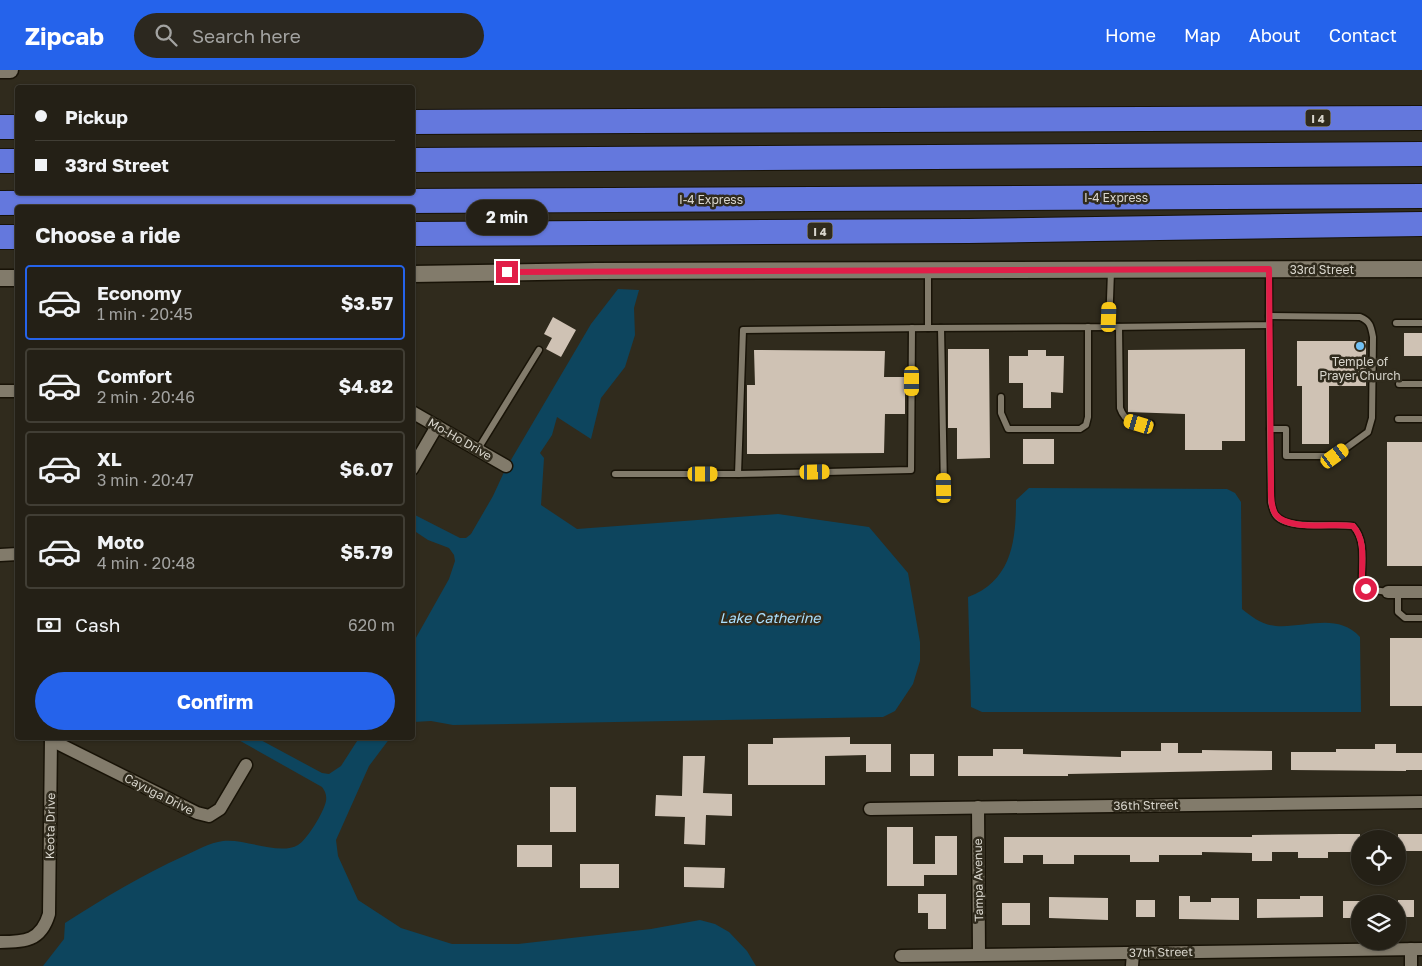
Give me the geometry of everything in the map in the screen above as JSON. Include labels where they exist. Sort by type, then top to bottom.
[{"type":"highway","points":[[1214,118],[1422,107]]},
{"type":"highway","name":"I 4","points":[[415,122],[1422,118]]},
{"type":"highway","points":[[0,127],[15,127]]},
{"type":"highway","points":[[415,160],[1422,154]]},
{"type":"highway","points":[[0,160],[15,160]]},
{"type":"highway","name":"I-4 Express","points":[[0,203],[1422,196]]},
{"type":"highway","name":"I 4","points":[[415,234],[958,231],[1422,224]]},
{"type":"highway","points":[[0,237],[15,237]]},
{"type":"street","points":[[0,70],[10,70]]},
{"type":"street","name":"33rd Street","points":[[415,274],[606,271],[1422,269]]},
{"type":"street","points":[[0,278],[15,278]]},
{"type":"street","points":[[0,391],[15,391]]},
{"type":"street","name":"Mo-Ho Drive","points":[[415,414],[506,466]]},
{"type":"street","points":[[415,464],[437,426]]},
{"type":"street","points":[[0,555],[15,554]]},
{"type":"street","points":[[1393,592],[1422,592]]},
{"type":"street","name":"Keota Drive","points":[[0,942],[18,942],[40,933],[46,925],[49,914],[51,740]]},
{"type":"street","name":"Cayuga Drive","points":[[53,740],[197,813],[209,816],[220,809],[246,765]]},
{"type":"street","name":"36th Street","points":[[870,809],[1422,802]]},
{"type":"street","name":"Tampa Avenue","points":[[978,807],[979,953]]},
{"type":"street","points":[[1411,966],[1416,949]]},
{"type":"street","name":"37th Street","points":[[900,956],[979,953],[1416,949]]},
{"type":"street","points":[[1132,966],[1133,952]]},
{"type":"lane","points":[[1269,269],[1271,502],[1275,514],[1283,522],[1294,524],[1353,526],[1362,542],[1362,584],[1366,589],[1393,592],[1398,612],[1404,618],[1422,618]]},
{"type":"lane","points":[[928,270],[928,328]]},
{"type":"lane","points":[[1109,327],[1111,270]]},
{"type":"lane","points":[[1269,316],[1360,316],[1371,325],[1373,337],[1372,418],[1368,432],[1335,456],[1286,456],[1286,429],[1270,429]]},
{"type":"lane","points":[[1396,323],[1422,323]]},
{"type":"lane","points":[[738,474],[743,330],[1269,325]]},
{"type":"lane","points":[[1001,396],[1001,413],[1008,429],[1080,429],[1086,425],[1088,417],[1088,327]]},
{"type":"lane","points":[[1119,327],[1120,408],[1122,416],[1129,421],[1139,424],[1151,424]]},
{"type":"lane","points":[[615,474],[738,474],[911,470],[912,328]]},
{"type":"lane","points":[[941,328],[944,488]]},
{"type":"lane","points":[[478,450],[538,350]]},
{"type":"lane","points":[[1399,384],[1422,384]]},
{"type":"lane","points":[[1398,419],[1422,419]]},
{"type":"water","name":"Lake Catherine","points":[[618,289],[639,290],[634,308],[635,335],[625,367],[601,398],[591,439],[557,417],[552,435],[540,453],[544,458],[541,505],[577,529],[778,514],[869,527],[908,573],[920,642],[920,661],[913,684],[895,711],[883,717],[453,725],[431,721],[415,722],[415,639],[449,579],[455,561],[454,555],[449,548],[428,540],[415,531],[415,515],[460,538],[466,538],[471,534],[493,496],[505,470],[591,324]]},
{"type":"water","points":[[1029,488],[1227,489],[1235,493],[1241,502],[1242,609],[1266,624],[1276,626],[1331,623],[1351,629],[1360,637],[1361,712],[982,712],[971,707],[968,597],[983,590],[1003,570],[1009,558],[1015,530],[1016,500]]},
{"type":"water","points":[[239,740],[261,740],[322,773],[329,774],[341,766],[358,740],[388,740],[369,766],[336,840],[338,856],[358,900],[401,928],[452,944],[518,944],[651,929],[700,920],[715,924],[729,932],[747,951],[756,966],[43,966],[64,939],[65,923],[123,887],[168,863],[213,843],[223,841],[281,849],[298,845],[306,838],[315,825],[325,806],[326,793],[322,787]]},
{"type":"building","points":[[553,317],[576,330],[561,357],[546,349],[552,338],[544,334]]},
{"type":"building","points":[[1404,333],[1422,333],[1422,356],[1404,356]]},
{"type":"building","points":[[1297,341],[1366,341],[1366,386],[1329,386],[1329,444],[1302,444],[1302,386],[1297,386]]},
{"type":"building","points":[[948,349],[989,349],[990,458],[957,459],[957,428],[948,428]]},
{"type":"building","points":[[1245,349],[1245,441],[1222,441],[1222,450],[1185,450],[1185,414],[1128,412],[1128,350]]},
{"type":"building","points":[[754,350],[885,351],[884,377],[905,377],[905,414],[885,414],[884,453],[747,454],[747,385],[755,385]]},
{"type":"building","points":[[1028,350],[1046,350],[1046,356],[1064,356],[1063,393],[1051,392],[1051,408],[1023,408],[1023,383],[1009,383],[1009,356],[1028,356]]},
{"type":"building","points":[[1023,439],[1054,439],[1054,464],[1023,464]]},
{"type":"building","points":[[1387,442],[1422,442],[1422,566],[1387,566]]},
{"type":"building","points":[[1390,638],[1422,638],[1422,706],[1390,706]]},
{"type":"building","points":[[850,737],[850,744],[891,744],[891,772],[866,772],[866,755],[825,756],[825,785],[748,785],[748,744],[773,744],[773,738]]},
{"type":"building","points":[[1161,743],[1178,743],[1178,753],[1202,753],[1202,750],[1272,751],[1272,770],[1068,774],[1068,776],[958,776],[958,756],[993,756],[993,749],[1023,749],[1023,754],[1121,757],[1121,751],[1161,751]]},
{"type":"building","points":[[1375,744],[1396,744],[1396,753],[1422,753],[1422,770],[1291,770],[1291,752],[1336,752],[1336,749],[1375,749]]},
{"type":"building","points":[[910,754],[934,754],[934,776],[910,776]]},
{"type":"building","points":[[683,756],[705,756],[703,793],[732,794],[732,816],[706,815],[705,845],[684,844],[685,817],[655,816],[656,795],[682,796]]},
{"type":"building","points":[[550,787],[576,787],[576,832],[550,832]]},
{"type":"building","points":[[887,827],[913,827],[913,864],[935,864],[935,836],[957,836],[957,875],[924,875],[924,886],[887,886]]},
{"type":"building","points":[[1351,834],[1351,852],[1328,852],[1328,858],[1298,858],[1298,852],[1272,852],[1272,861],[1252,861],[1252,853],[1202,852],[1202,855],[1159,855],[1159,862],[1130,862],[1130,855],[1074,855],[1074,864],[1043,864],[1043,855],[1023,855],[1023,863],[1004,863],[1004,837],[1252,837],[1252,835]]},
{"type":"building","points":[[1406,834],[1422,834],[1422,851],[1406,851]]},
{"type":"building","points":[[517,845],[552,845],[552,867],[517,867]]},
{"type":"building","points":[[580,864],[619,864],[619,888],[580,888]]},
{"type":"building","points":[[684,867],[725,868],[724,888],[684,887]]},
{"type":"building","points":[[918,894],[946,894],[946,929],[928,929],[928,913],[918,913]]},
{"type":"building","points":[[1179,896],[1190,896],[1190,902],[1211,902],[1211,898],[1239,898],[1239,920],[1179,919]]},
{"type":"building","points":[[1300,896],[1323,896],[1323,917],[1257,918],[1257,899],[1300,899]]},
{"type":"building","points":[[1049,897],[1108,898],[1108,920],[1049,918]]},
{"type":"building","points":[[1136,900],[1155,900],[1155,917],[1136,917]]},
{"type":"building","points":[[1406,900],[1414,900],[1414,917],[1406,917]]},
{"type":"building","points":[[1343,901],[1351,901],[1351,918],[1343,918]]},
{"type":"building","points":[[1002,903],[1030,903],[1030,925],[1002,925]]},
{"type":"place","name":"Temple of Prayer Church","points":[[1360,346]]},
{"type":"route","points":[[507,272],[1269,269],[1271,502],[1275,514],[1283,522],[1353,526],[1362,542],[1361,576],[1362,584],[1366,589]]}]
